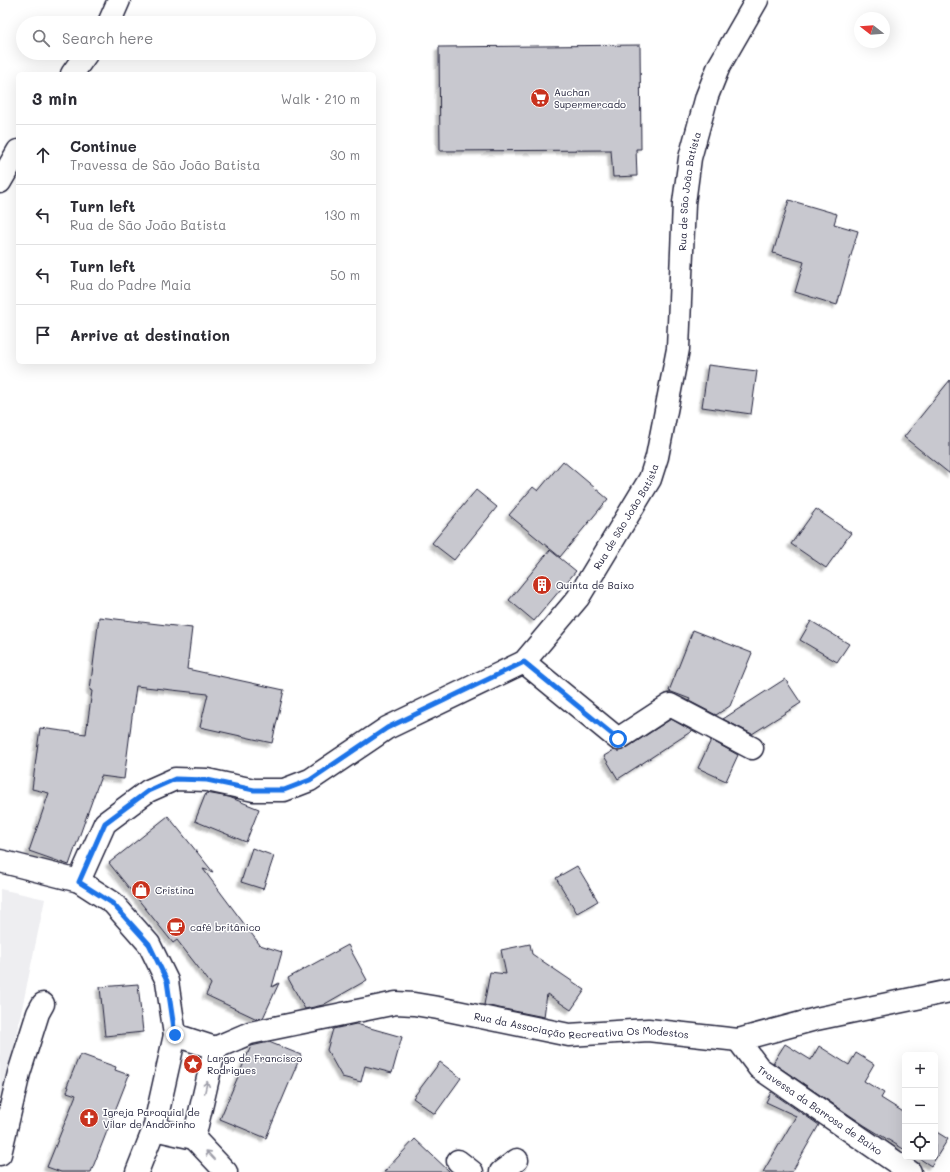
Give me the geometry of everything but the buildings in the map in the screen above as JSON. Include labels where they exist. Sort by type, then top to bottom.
[{"type":"street","points":[[112,16],[119,0]]},
{"type":"street","name":"Rua de São João Batista","points":[[79,882],[105,823],[148,791],[175,779],[207,780],[254,790],[284,790],[310,780],[387,728],[524,662],[578,598],[650,479],[657,458],[678,349],[684,204],[690,158],[707,96],[719,66],[757,0]]},
{"type":"street","points":[[73,72],[82,60]]},
{"type":"street","points":[[0,182],[16,154]]},
{"type":"street","points":[[524,662],[618,739],[670,705],[752,748]]},
{"type":"street","points":[[0,861],[79,882],[112,903],[149,944],[167,981],[175,1035],[154,1129],[137,1172]]},
{"type":"street","name":"Rua da Associação Recreativa Os Modestos","points":[[215,1048],[250,1033],[396,1003],[438,1008],[569,1035],[648,1030],[738,1040],[816,1019],[950,992]]},
{"type":"street","points":[[0,1154],[19,1073],[38,1013],[43,1004]]},
{"type":"street","points":[[175,1035],[215,1048],[194,1138]]},
{"type":"street","name":"Travessa da Barrosa de Baixo","points":[[738,1040],[759,1068],[910,1172]]},
{"type":"street","points":[[154,1129],[194,1138],[226,1172]]},
{"type":"shaded area","points":[[0,889],[45,899],[0,1113]]},
{"type":"place","name":"Auchan Supermercado","points":[[540,98]]},
{"type":"place","name":"Quinta de Baixo","points":[[542,585]]},
{"type":"place","name":"Cristina","points":[[141,890]]},
{"type":"place","name":"café britânico","points":[[176,927]]},
{"type":"place","name":"Largo de Francisco Rodrigues","points":[[193,1064]]},
{"type":"place","name":"Igreja Paroquial de Vilar de Andorinho","points":[[89,1118]]},
{"type":"route","points":[[175,1035],[167,981],[149,944],[112,903],[79,882],[105,823],[148,791],[175,779],[207,780],[254,790],[284,790],[310,780],[387,728],[524,662],[618,739]]}]
